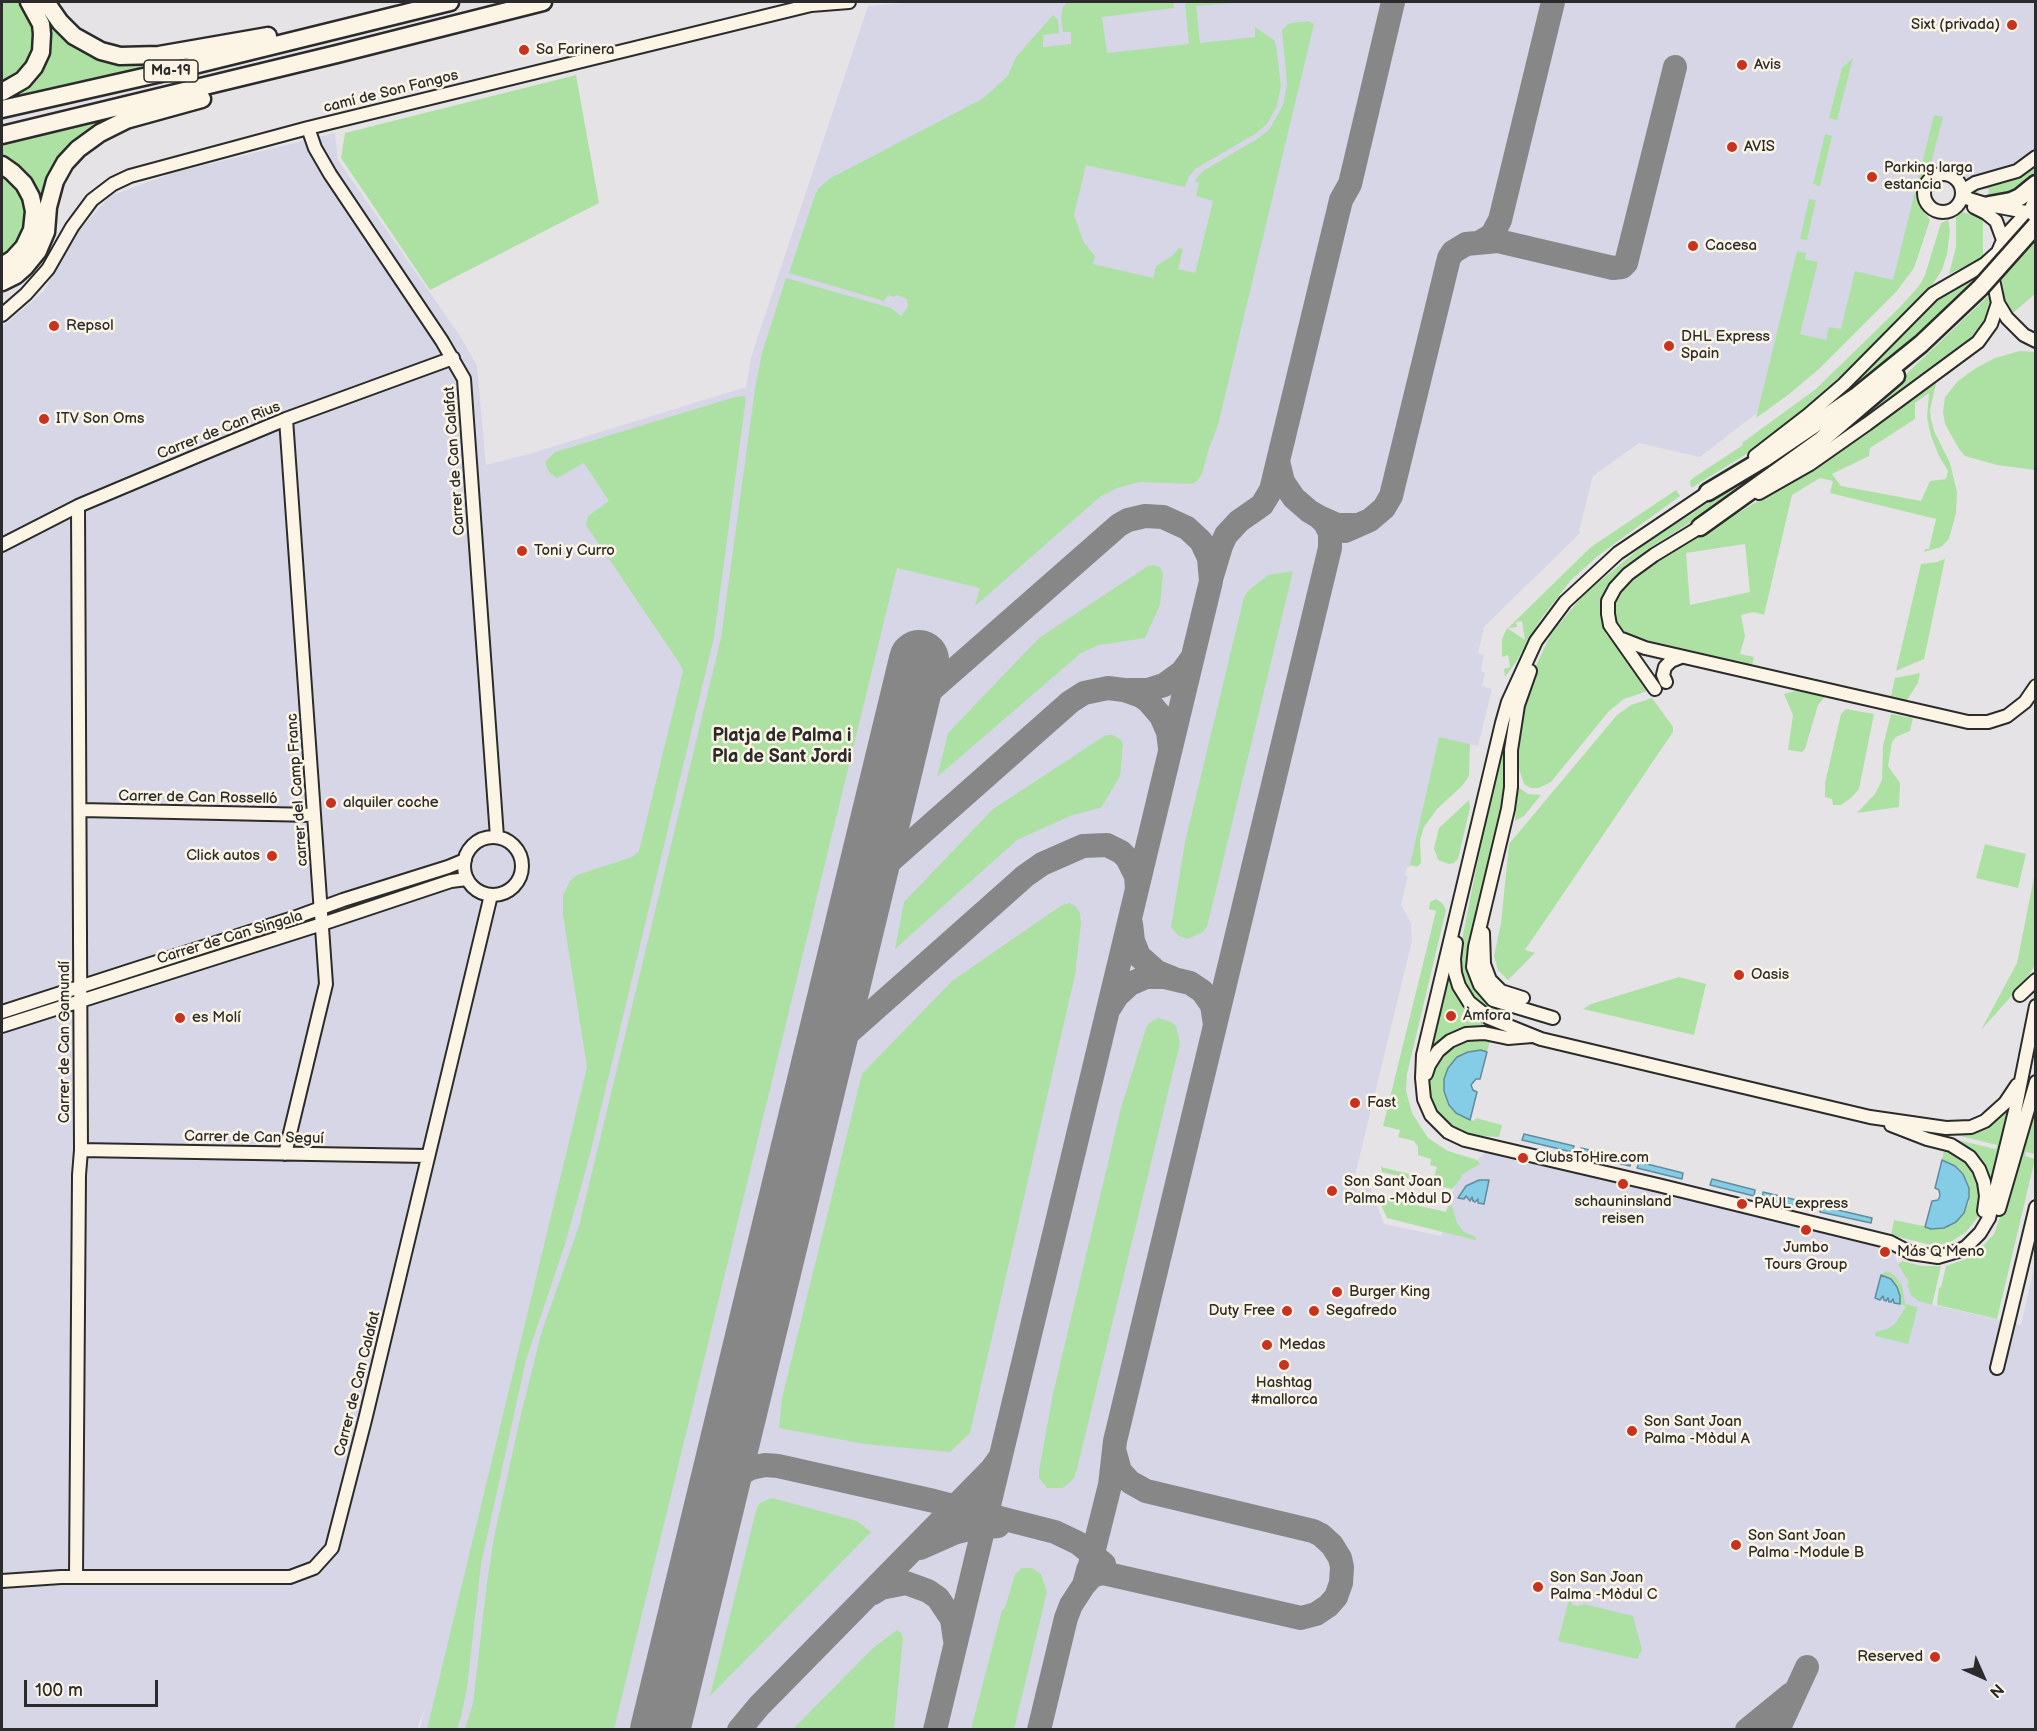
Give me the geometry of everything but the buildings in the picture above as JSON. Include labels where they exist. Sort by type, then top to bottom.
[{"type":"highway","points":[[2,92],[23,80],[34,67],[41,52],[41,24],[29,2]]},
{"type":"highway","points":[[46,2],[60,22],[82,41],[101,51],[131,57],[212,47],[310,28],[340,28]]},
{"type":"highway","name":"Ma-19","points":[[2,109],[189,67],[450,2]]},
{"type":"highway","name":"Ma-19","points":[[2,135],[543,2]]},
{"type":"highway","points":[[2,282],[21,271],[38,251],[46,232],[50,197],[60,171],[78,149],[100,133],[126,120],[304,70],[337,54]]},
{"type":"highway","points":[[2,165],[24,184],[31,197],[34,212],[29,239],[19,253],[2,266]]},
{"type":"highway","points":[[1989,205],[2020,197],[2036,184]]},
{"type":"highway","points":[[1708,492],[1766,459],[1819,423],[1897,364],[1980,288],[2034,213]]},
{"type":"highway","points":[[1700,527],[1776,475],[1848,419],[1894,379],[1947,320]]},
{"type":"street","name":"camí de Son Fangos","points":[[2,315],[39,280],[52,264],[78,217],[92,200],[113,184],[139,172],[308,128],[811,5],[849,2]]},
{"type":"street","name":"Carrer de Can Calafat","points":[[308,128],[315,148],[330,174],[453,358],[464,379],[497,837]]},
{"type":"street","points":[[1956,207],[1961,200],[1962,192],[1975,183],[2017,171],[2036,157]]},
{"type":"street","points":[[1975,183],[1943,173],[1934,176],[1926,183],[1923,193],[1927,203],[1935,211],[1946,212],[1967,205],[1986,213],[1996,221],[2003,240]]},
{"type":"street","points":[[1955,178],[1962,192],[1970,198],[1989,205],[2034,213]]},
{"type":"street","points":[[2034,213],[2012,227],[2003,240],[1996,254],[1992,275],[1998,303],[2014,326],[2036,341]]},
{"type":"street","points":[[1996,254],[1985,264],[1932,294],[1844,384],[1808,415],[1708,492],[1618,553],[1565,602],[1536,641],[1508,702],[1424,1055],[1422,1078],[1427,1107],[1436,1122],[1448,1132],[1465,1140],[1890,1242],[1932,1262],[1943,1263],[1964,1256],[1986,1238],[1999,1209],[2036,1082]]},
{"type":"street","points":[[1681,657],[1671,660],[1665,667],[1660,685],[1634,661],[1614,631],[1608,614],[1608,601],[1615,588],[1628,574],[1654,555],[1810,464],[1978,342],[1991,324],[1998,303]]},
{"type":"street","name":"Carrer de Can Rius","points":[[2,545],[78,506],[286,419],[453,358]]},
{"type":"street","name":"carrer del Camp Franc","points":[[285,1154],[326,984],[286,419]]},
{"type":"street","name":"Carrer de Can Gamundí","points":[[76,1577],[81,1150],[78,506]]},
{"type":"street","points":[[1621,639],[1636,646],[1681,657],[1968,722],[1988,722],[2007,716],[2025,702],[2036,686]]},
{"type":"street","points":[[1533,1036],[1530,1028],[1532,1019],[1536,1015],[1547,1016],[1499,1002],[1488,995],[1474,973],[1473,960],[1508,809],[1511,787],[1511,750],[1518,705],[1536,657],[1536,641]]},
{"type":"street","name":"Carrer de Can Rosselló","points":[[81,810],[314,815]]},
{"type":"street","points":[[497,837],[515,846],[523,864],[522,874],[510,890],[491,895],[481,893],[467,879],[465,860],[468,852],[480,840],[497,837]]},
{"type":"street","name":"Carrer de Can Singala","points":[[2,1012],[465,860]]},
{"type":"street","name":"Carrer de Can Singala","points":[[2,1026],[451,881],[467,879]]},
{"type":"street","points":[[1464,881],[1454,959],[1459,986],[1469,1002],[1482,1014],[1533,1036],[1870,1118],[1959,1149],[1970,1157],[1982,1175],[1986,1188],[1986,1202],[1977,1227],[1954,1247],[1939,1255],[1929,1257],[1915,1254]]},
{"type":"street","name":"Carrer de Can Calafat","points":[[2,1581],[76,1577],[290,1577],[314,1568],[332,1548],[491,895]]},
{"type":"street","points":[[1483,920],[1484,964],[1487,976],[1502,991],[1522,998]]},
{"type":"street","points":[[2020,995],[2036,980]]},
{"type":"street","points":[[1929,1257],[1958,1251],[1974,1240],[1985,1226],[1997,1187],[2036,1006]]},
{"type":"street","points":[[1423,1091],[1427,1071],[1433,1058],[1444,1045],[1457,1037],[1476,1032],[1508,1038],[1533,1036]]},
{"type":"street","points":[[1870,1118],[1946,1128],[1971,1127],[1996,1113],[2021,1079]]},
{"type":"street","name":"Carrer de Can Seguí","points":[[81,1150],[427,1156]]},
{"type":"street","points":[[1997,1368],[2036,1207]]},
{"type":"shaded area","points":[[914,2],[2035,2],[2035,151],[2019,164],[2000,172],[1968,179],[1935,167],[1915,210],[1905,262],[1877,307],[1797,382],[1700,457],[1639,443],[1593,476],[1580,533],[1484,627],[1478,653],[1484,655],[1481,671],[1485,673],[1482,686],[1492,689],[1478,746],[1439,738],[1410,867],[1407,867],[1405,875],[1408,876],[1401,905],[1411,923],[1412,941],[1355,1175],[1357,1192],[1370,1187],[1384,1224],[1441,1236],[1462,1159],[1475,1162],[1498,1141],[1889,1236],[1895,1258],[1920,1302],[2021,1325],[2035,1263],[2035,1729],[420,1729],[425,1708],[417,1729],[2,1730],[2,327],[44,291],[70,241],[110,196],[173,173],[335,133],[338,160],[462,339],[477,366],[486,465],[529,454],[746,387],[758,336],[868,6]]},
{"type":"green space","points":[[2,2],[20,2],[28,11],[35,32],[34,48],[24,69],[2,85]]},
{"type":"green space","points":[[1068,2],[1173,2],[1174,8],[1102,17],[1107,53],[1189,44],[1185,2],[1248,2],[1196,6],[1200,43],[1255,37],[1255,27],[1274,40],[1276,45],[1281,86],[1277,106],[1267,124],[1255,134],[1195,169],[1189,176],[1185,187],[1086,165],[1074,215],[1084,243],[1095,256],[1093,264],[1153,278],[1156,266],[1173,255],[1179,248],[1183,249],[1178,269],[1195,273],[1213,201],[1196,196],[1199,183],[1195,182],[1196,179],[1203,171],[1269,130],[1283,105],[1287,85],[1282,30],[1292,23],[1308,21],[1314,24],[1218,425],[1202,474],[1197,481],[1191,484],[1140,482],[1117,488],[1101,496],[975,606],[980,588],[897,568],[614,1729],[465,1729],[473,1703],[494,1537],[522,1410],[541,1334],[579,1226],[721,638],[755,389],[762,353],[786,278],[891,308],[901,316],[908,307],[907,299],[897,295],[894,297],[888,295],[884,301],[789,273],[818,189],[829,179],[982,99],[1008,76],[1016,57],[1053,15],[1058,20],[1059,33],[1043,35],[1043,47],[1071,44],[1071,32],[1063,32],[1061,18],[1063,7]]},
{"type":"green space","points":[[38,5],[82,49],[213,53],[2,100],[2,97],[35,75]]},
{"type":"green space","points":[[1853,58],[1837,120],[1829,118],[1842,68]]},
{"type":"green space","points":[[576,75],[599,203],[430,290],[341,158],[345,133]]},
{"type":"green space","points":[[123,115],[105,124],[45,198],[39,217],[2,159],[2,143]]},
{"type":"green space","points":[[1934,115],[1943,117],[1929,171],[1922,178],[1917,192],[1920,206],[1930,220],[1914,268],[1896,292],[1819,369],[1756,418],[1797,251],[1806,253],[1805,259],[1818,262],[1800,334],[1826,340],[1829,327],[1841,329],[1855,271],[1893,280]]},
{"type":"green space","points":[[1825,134],[1832,136],[1820,186],[1813,184]]},
{"type":"green space","points":[[2035,164],[2035,177],[2016,194],[1988,196],[1989,189],[1982,188],[1979,188],[1978,194],[1971,192],[1971,190]]},
{"type":"green space","points":[[2,173],[13,182],[24,200],[26,209],[25,227],[18,243],[2,259]]},
{"type":"green space","points":[[1809,199],[1816,200],[1807,240],[1800,239]]},
{"type":"green space","points":[[1962,212],[1983,218],[1983,258],[1949,274],[1956,247],[1956,217]]},
{"type":"green space","points":[[2035,219],[2035,294],[2013,313],[2003,295],[2001,273],[2012,238]]},
{"type":"green space","points":[[1948,220],[1950,230],[1947,254],[1942,270],[1932,285],[1867,352],[1791,420],[1748,453],[1691,487],[1690,481],[1693,478],[1743,445],[1742,443],[1816,389],[1901,306],[1919,286],[1925,275],[1941,223]]},
{"type":"green space","points":[[1970,278],[1972,282],[1931,323],[1890,359],[1831,404],[1870,369],[1937,298]]},
{"type":"green space","points":[[1987,297],[1990,297],[1988,313],[1970,338],[1843,432],[1899,381]]},
{"type":"green space","points":[[2020,351],[2035,352],[2035,470],[1997,465],[1965,456],[1945,424],[1943,412],[1945,397],[1958,381],[1995,358]]},
{"type":"green space","points":[[1934,383],[1936,384],[1930,410],[1931,419],[1934,431],[1950,463],[1957,492],[1956,513],[1949,539],[1941,547],[1924,552],[1925,549],[1929,549],[1936,519],[1830,493],[1833,481],[1820,478],[1792,495],[1764,615],[1754,612],[1741,615],[1745,636],[1740,654],[1754,657],[1752,665],[1891,696],[1895,678],[1920,673],[1918,683],[1907,700],[1638,640],[1618,625],[1615,615],[1616,600],[1631,581],[1667,555],[1832,457]],"holes":[[[1929,393],[1927,417],[1931,436],[1948,471],[1946,479],[1930,481],[1921,501],[1841,486],[1832,474],[1869,456],[1870,448],[1915,419],[1915,403]],[[1745,544],[1750,592],[1690,605],[1686,553]]]},
{"type":"green space","points":[[744,396],[746,398],[714,637],[589,1158],[565,1244],[526,1360],[481,1564],[467,1688],[461,1717],[457,1729],[427,1729],[587,1067],[563,915],[563,895],[570,881],[577,875],[632,857],[639,851],[683,671],[586,525],[588,516],[609,501],[584,463],[557,478],[550,473],[546,461],[555,452]]},
{"type":"green space","points":[[1839,417],[1723,502],[1648,549],[1612,579],[1600,602],[1601,623],[1606,634],[1648,691],[1624,699],[1609,711],[1551,782],[1539,788],[1531,788],[1524,784],[1519,769],[1518,741],[1523,704],[1534,670],[1551,634],[1583,595],[1645,544]]},
{"type":"green space","points":[[1676,490],[1680,496],[1599,555],[1571,580],[1540,620],[1505,677],[1504,669],[1510,667],[1508,655],[1502,657],[1502,639],[1507,628],[1525,640],[1522,621],[1516,622],[1517,627],[1508,628],[1591,547]]},
{"type":"green space","points":[[1945,559],[1924,659],[1896,671],[1921,564]]},
{"type":"green space","points":[[1148,566],[1160,567],[1163,574],[1160,605],[1145,638],[1099,645],[1081,653],[937,777],[948,733],[1039,638]]},
{"type":"green space","points":[[1293,571],[1207,927],[1201,933],[1188,939],[1179,936],[1171,927],[1185,842],[1244,597],[1268,575]]},
{"type":"green space","points":[[1806,688],[1828,693],[1818,705],[1805,749],[1802,752],[1788,750],[1793,715],[1784,694]]},
{"type":"green space","points":[[1652,698],[1673,727],[1673,732],[1525,950],[1535,953],[1508,980],[1498,970],[1494,956],[1501,923],[1509,844],[1617,715],[1631,705]]},
{"type":"green space","points":[[1846,709],[1874,714],[1859,789],[1841,805],[1833,805],[1832,799],[1825,797],[1825,783],[1841,714]]},
{"type":"green space","points":[[1891,714],[1913,718],[1910,731],[1896,737],[1892,742],[1888,766],[1900,783],[1899,807],[1857,813],[1875,794],[1882,780],[1883,746]]},
{"type":"green space","points":[[1106,735],[1113,735],[1123,744],[1120,776],[1103,805],[1100,808],[1070,816],[1017,840],[895,949],[904,902],[993,809]]},
{"type":"green space","points":[[1439,737],[1470,744],[1469,776],[1462,786],[1437,809],[1424,827],[1420,840],[1421,863],[1417,867],[1410,865]]},
{"type":"green space","points":[[1504,751],[1506,772],[1502,807],[1468,948],[1467,963],[1475,987],[1507,1010],[1505,1018],[1493,1013],[1474,999],[1465,984],[1459,966],[1460,950],[1489,804],[1501,753]]},
{"type":"green space","points":[[1518,787],[1528,794],[1541,795],[1524,816],[1515,821]]},
{"type":"green space","points":[[1469,800],[1470,808],[1458,859],[1449,864],[1438,860],[1434,848],[1439,828]]},
{"type":"green space","points":[[1985,844],[2026,854],[2018,888],[1976,878]]},
{"type":"green space","points":[[2035,872],[2036,957],[2034,967],[2024,982],[1981,1030],[2017,963]]},
{"type":"green space","points":[[1436,899],[1443,904],[1446,910],[1407,1074],[1406,1091],[1412,1113],[1428,1138],[1448,1151],[1477,1160],[1480,1164],[1461,1175],[1462,1177],[1452,1189],[1382,1172],[1381,1167],[1433,1180],[1437,1167],[1430,1165],[1431,1159],[1418,1155],[1418,1147],[1414,1141],[1398,1137],[1400,1130],[1383,1126],[1436,911],[1429,909],[1430,902]]},
{"type":"green space","points":[[1070,903],[1080,913],[1081,923],[1075,975],[970,1433],[950,1452],[865,1444],[779,1428],[782,1398],[862,1074],[952,981],[1062,905]]},
{"type":"green space","points":[[1450,969],[1457,988],[1504,1026],[1502,1033],[1489,1029],[1434,1050],[1431,1049]]},
{"type":"green space","points":[[1679,977],[1706,984],[1694,1035],[1583,1009],[1591,1004]]},
{"type":"green space","points":[[1159,1018],[1176,1026],[1180,1043],[1077,1469],[1074,1478],[1062,1488],[1047,1488],[1039,1478],[1039,1470],[1053,1394],[1121,1108],[1146,1028],[1149,1023]]},
{"type":"green space","points":[[1491,1037],[1487,1052],[1481,1050],[1462,1054],[1452,1063],[1444,1091],[1449,1105],[1460,1116],[1474,1121],[1476,1118],[1502,1125],[1499,1137],[1467,1135],[1451,1127],[1440,1117],[1431,1098],[1429,1078],[1433,1065],[1457,1041]]},
{"type":"green space","points":[[2035,1102],[2035,1154],[2026,1152],[2025,1156],[2035,1159],[1997,1319],[1937,1305],[1939,1288],[1946,1266],[1966,1259],[1977,1252],[1994,1234],[2022,1156]]},
{"type":"green space","points":[[2010,1105],[1990,1185],[1979,1159],[1962,1144],[1948,1138],[1996,1149],[1997,1145],[1952,1134],[1952,1132]]},
{"type":"green space","points":[[1945,1146],[1958,1151],[1981,1178],[1981,1209],[1978,1217],[1966,1232],[1942,1244],[1927,1244],[1891,1235],[1894,1220],[1938,1229],[1956,1222],[1964,1213],[1969,1202],[1969,1188],[1966,1179],[1958,1169],[1942,1160]]},
{"type":"green space","points":[[1378,1198],[1446,1212],[1448,1206],[1452,1206],[1457,1223],[1464,1232],[1476,1237],[1475,1240],[1387,1218]]},
{"type":"green space","points":[[1902,1261],[1922,1266],[1941,1266],[1932,1305],[1918,1301],[1911,1295],[1907,1284],[1909,1283],[1898,1264]]},
{"type":"green space","points":[[1887,1271],[1894,1275],[1902,1285],[1905,1304],[1918,1307],[1908,1344],[1875,1336],[1875,1332],[1895,1324],[1906,1306],[1900,1304],[1899,1291],[1894,1283],[1881,1275]]},
{"type":"green space","points":[[772,1498],[857,1521],[871,1532],[710,1696],[757,1507],[760,1503]]},
{"type":"green space","points":[[1022,1568],[1032,1568],[1041,1574],[1047,1592],[1014,1729],[971,1729],[1002,1610],[1005,1608],[1015,1574]]},
{"type":"green space","points":[[1569,1600],[1573,1605],[1584,1604],[1633,1616],[1642,1650],[1637,1659],[1558,1641]]},
{"type":"green space","points":[[897,1630],[903,1638],[894,1729],[793,1729],[872,1649]]},
{"type":"water","points":[[1481,1050],[1487,1052],[1480,1079],[1476,1079],[1471,1085],[1477,1092],[1470,1120],[1456,1113],[1449,1105],[1444,1091],[1444,1079],[1448,1068],[1457,1057]]},
{"type":"water","points":[[1524,1134],[1574,1146],[1572,1152],[1522,1140]]},
{"type":"water","points":[[1581,1148],[1632,1160],[1630,1166],[1580,1154]]},
{"type":"water","points":[[1942,1160],[1955,1166],[1963,1174],[1969,1188],[1969,1197],[1964,1213],[1956,1222],[1944,1228],[1931,1229],[1925,1227],[1932,1201],[1938,1200],[1940,1196],[1939,1190],[1935,1188]]},
{"type":"water","points":[[1639,1162],[1683,1173],[1682,1179],[1637,1168]]},
{"type":"water","points":[[1712,1179],[1755,1190],[1754,1196],[1710,1185]]},
{"type":"water","points":[[1479,1180],[1489,1180],[1484,1204],[1478,1203],[1478,1199],[1473,1201],[1472,1197],[1470,1201],[1466,1196],[1464,1199],[1458,1198],[1466,1186]]},
{"type":"water","points":[[1763,1192],[1813,1204],[1812,1210],[1762,1198]]},
{"type":"water","points":[[1821,1206],[1872,1218],[1871,1223],[1820,1212]]},
{"type":"water","points":[[1881,1275],[1891,1279],[1897,1287],[1900,1304],[1894,1303],[1893,1299],[1889,1302],[1888,1298],[1886,1301],[1883,1296],[1880,1300],[1875,1298]]},
{"type":"taxiway","points":[[1212,576],[1226,535],[1239,521],[1262,505],[1271,490],[1341,200],[1350,184],[1393,2]]},
{"type":"taxiway","points":[[1480,242],[1492,235],[1500,220],[1553,2]]},
{"type":"taxiway","points":[[1345,531],[1370,520],[1384,508],[1391,496],[1449,258],[1453,252],[1466,244],[1498,241],[1613,268],[1622,267],[1626,263],[1675,67]]},
{"type":"taxiway","points":[[1278,461],[1283,482],[1294,498],[1319,517]]},
{"type":"taxiway","points":[[902,728],[911,711],[922,698],[1119,525],[1145,516],[1163,517],[1187,528],[1201,541],[1209,558],[1211,581],[935,1730]]},
{"type":"taxiway","points":[[1087,1577],[1110,1485],[1115,1441],[1330,548],[1330,533],[1319,517],[1337,525],[1358,525]]},
{"type":"taxiway","points":[[1128,690],[1148,690],[1164,685],[1182,672],[1192,658]]},
{"type":"taxiway","points":[[860,901],[869,882],[880,870],[1070,702],[1084,693],[1108,688],[1124,690],[1141,696],[1161,716],[1168,732],[1170,748]]},
{"type":"taxiway","points":[[819,1074],[827,1056],[838,1042],[1025,876],[1042,864],[1083,846],[1107,845],[1127,858],[1136,876],[1137,889]]},
{"type":"taxiway","points":[[1131,924],[1133,941],[1139,956],[1157,972],[1172,978]]},
{"type":"taxiway","points":[[1110,1007],[1117,996],[1130,984],[1146,977],[1165,977],[1190,983],[1202,991],[1212,1005],[1215,1025]]},
{"type":"taxiway","points":[[1084,1585],[1092,1576],[1103,1573],[1301,1618],[1316,1614],[1328,1606],[1336,1597],[1341,1583],[1340,1558],[1332,1545],[1321,1535],[1313,1531],[1146,1491],[1130,1482],[1120,1471],[1115,1453]]},
{"type":"taxiway","points":[[739,1730],[759,1706],[991,1470],[999,1459]]},
{"type":"taxiway","points":[[714,1507],[721,1493],[738,1475],[751,1468],[765,1465],[778,1466],[934,1501],[1055,1532],[1078,1543],[1104,1564]]},
{"type":"taxiway","points":[[920,1548],[954,1533],[998,1526]]},
{"type":"taxiway","points":[[1039,1730],[1066,1618],[1071,1605],[1084,1585],[1088,1570]]},
{"type":"taxiway","points":[[873,1593],[881,1588],[906,1583],[928,1591],[938,1598],[952,1619],[955,1640]]},
{"type":"taxiway","points":[[1778,1730],[1807,1667]]},
{"type":"taxiway","points":[[1747,1730],[1791,1694]]},
{"type":"runway","points":[[660,1730],[919,660]]},
{"type":"place","name":"Sixt (privada)","points":[[2012,25]]},
{"type":"place","name":"Sa Farinera","points":[[524,50]]},
{"type":"place","name":"Avis","points":[[1742,65]]},
{"type":"place","name":"AVIS","points":[[1732,147]]},
{"type":"place","name":"Parking larga estancia","points":[[1872,177]]},
{"type":"place","name":"Cacesa","points":[[1693,246]]},
{"type":"place","name":"Repsol","points":[[54,326]]},
{"type":"place","name":"DHL Express Spain","points":[[1669,346]]},
{"type":"place","name":"ITV Son Oms","points":[[44,419]]},
{"type":"place","name":"Toni y Curro","points":[[522,551]]},
{"type":"place","name":"alquiler coche","points":[[331,803]]},
{"type":"place","name":"Click autos","points":[[272,856]]},
{"type":"place","name":"Oasis","points":[[1739,975]]},
{"type":"place","name":"Àmfora","points":[[1451,1016]]},
{"type":"place","name":"es Molí","points":[[180,1018]]},
{"type":"place","name":"Fast","points":[[1355,1103]]},
{"type":"place","name":"ClubsToHire.com","points":[[1523,1158]]},
{"type":"place","name":"schauninsland reisen","points":[[1623,1184]]},
{"type":"place","name":"Son Sant Joan Palma -Mòdul D","points":[[1332,1191]]},
{"type":"place","name":"PAUL express","points":[[1742,1204]]},
{"type":"place","name":"Jumbo Tours Group","points":[[1806,1230]]},
{"type":"place","name":"Más Q Meno","points":[[1885,1252]]},
{"type":"place","name":"Burger King","points":[[1337,1292]]},
{"type":"place","name":"Duty Free","points":[[1287,1311]]},
{"type":"place","name":"Segafredo","points":[[1314,1311]]},
{"type":"place","name":"Medas","points":[[1267,1345]]},
{"type":"place","name":"Hashtag #mallorca","points":[[1284,1365]]},
{"type":"place","name":"Son Sant Joan Palma -Mòdul A","points":[[1632,1431]]},
{"type":"place","name":"Son Sant Joan Palma -Module B","points":[[1736,1545]]},
{"type":"place","name":"Son San Joan Palma -Mòdul C","points":[[1538,1587]]},
{"type":"place","name":"Reserved","points":[[1935,1657]]},
{"type":"district","name":"Platja de Palma i Pla de Sant Jordi","points":[[782,746]]}]
